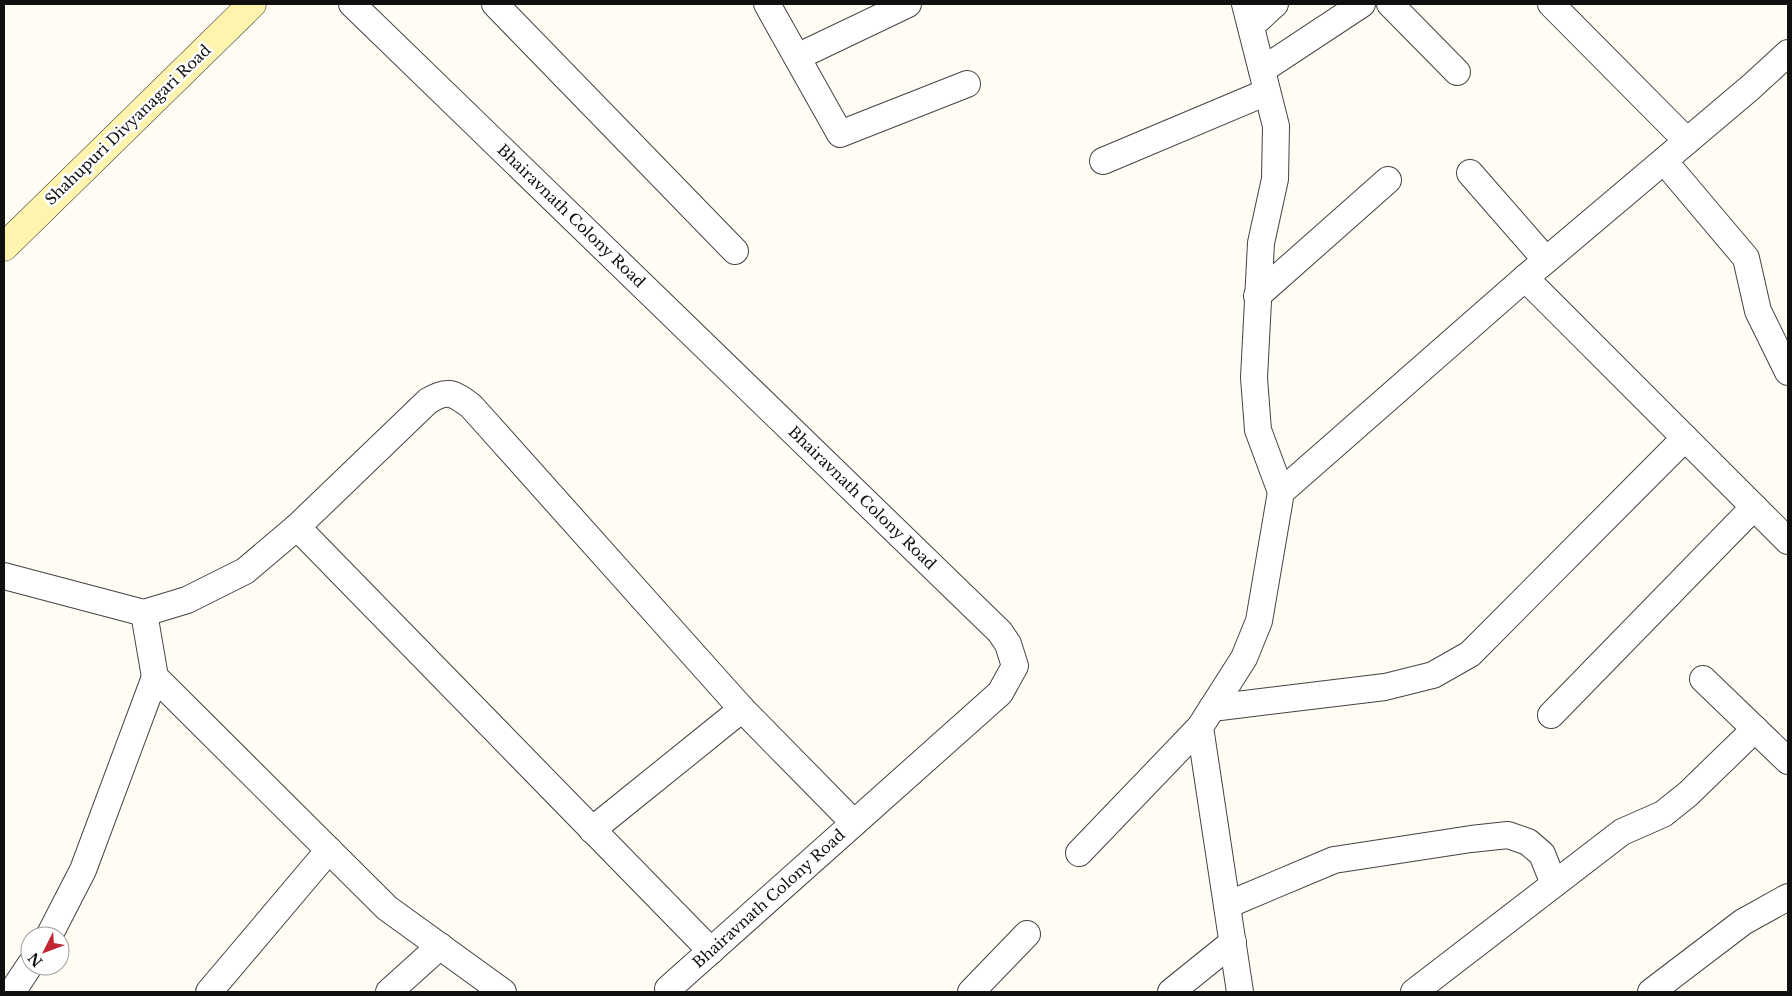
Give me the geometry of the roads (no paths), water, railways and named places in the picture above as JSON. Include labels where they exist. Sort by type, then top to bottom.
[{"type":"main road","name":"Shahupuri Divyanagari Road","points":[[4,247],[252,4]]},
{"type":"street","name":"Bhairavnath Colony Road","points":[[352,4],[993,625],[1008,644],[1015,666],[1000,693],[668,991]]},
{"type":"street","points":[[494,4],[735,252]]},
{"type":"street","points":[[767,4],[840,134],[966,84]]},
{"type":"street","points":[[797,57],[908,4]]},
{"type":"street","points":[[1078,853],[1206,717],[1244,658],[1259,621],[1280,492],[1258,430],[1254,378],[1261,243],[1275,179],[1276,126],[1248,15],[1275,4]]},
{"type":"street","points":[[1103,160],[1265,82],[1362,4]]},
{"type":"street","points":[[1390,4],[1457,72]]},
{"type":"street","points":[[1551,4],[1687,141]]},
{"type":"street","points":[[1280,492],[1525,278],[1751,87],[1788,53]]},
{"type":"street","points":[[1664,161],[1746,258],[1758,311],[1788,372]]},
{"type":"street","points":[[1470,173],[1546,260]]},
{"type":"street","points":[[1257,296],[1388,180]]},
{"type":"street","points":[[1525,278],[1788,541]]},
{"type":"street","points":[[4,576],[144,613],[187,600],[246,571],[297,527],[428,400],[440,393],[456,394],[471,406],[742,709],[854,823]]},
{"type":"street","points":[[1206,717],[1385,687],[1433,675],[1470,654],[1685,438]]},
{"type":"street","points":[[1551,715],[1754,508]]},
{"type":"street","points":[[297,527],[711,951]]},
{"type":"street","points":[[54,926],[83,870],[155,677],[144,613]]},
{"type":"street","points":[[155,677],[387,908],[503,992]]},
{"type":"street","points":[[1703,679],[1788,761]]},
{"type":"street","points":[[592,830],[742,709]]},
{"type":"street","points":[[1206,717],[1227,905],[1240,992]]},
{"type":"street","points":[[1414,992],[1622,832],[1663,814],[1688,794],[1755,729]]},
{"type":"street","points":[[1227,905],[1334,860],[1508,835],[1528,842],[1542,854],[1554,884]]},
{"type":"street","points":[[209,992],[329,850]]},
{"type":"street","points":[[1651,992],[1744,922],[1788,897]]},
{"type":"street","points":[[971,992],[1027,934]]},
{"type":"street","points":[[1171,992],[1233,942]]},
{"type":"street","points":[[389,992],[440,946]]},
{"type":"street","points":[[12,992],[23,976]]}]
